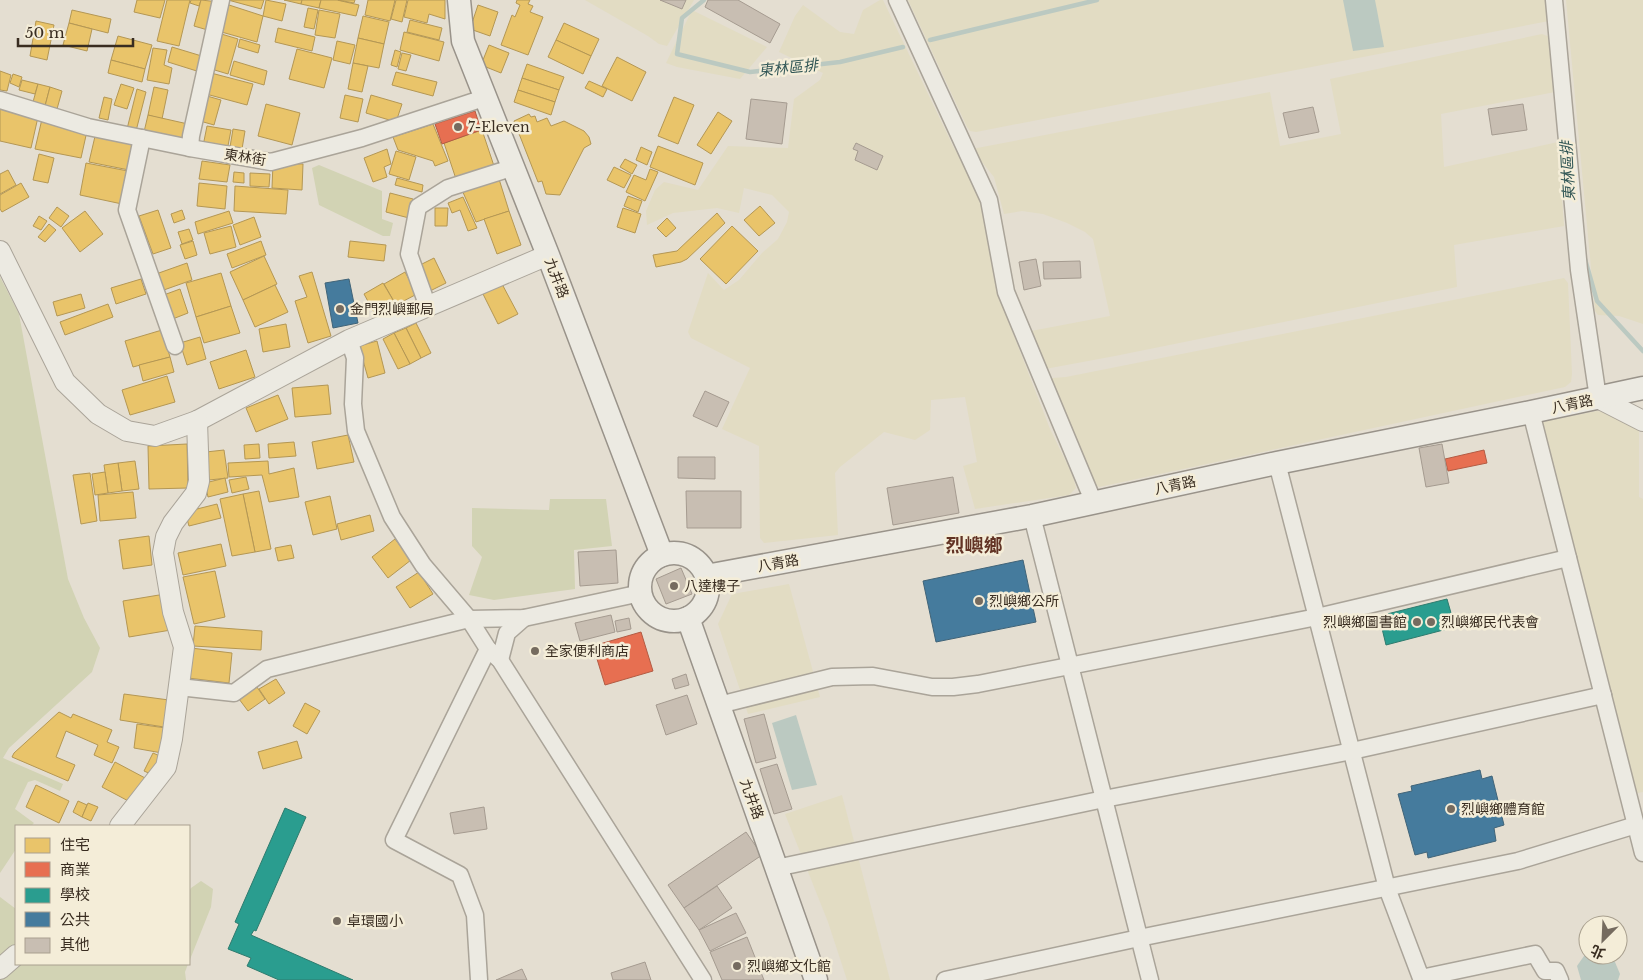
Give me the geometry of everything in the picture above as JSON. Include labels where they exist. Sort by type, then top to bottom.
[{"type":"main road","name":"九井路","points":[[459,0],[463,41],[514,167],[662,555]]},
{"type":"main road","name":"八青路","points":[[706,576],[1032,516],[1277,462],[1532,412],[1643,388]]},
{"type":"main road","points":[[684,554],[701,566],[706,576],[708,591],[703,605],[688,618],[673,620],[658,616],[644,602],[640,584],[642,574],[654,560],[662,555],[684,554]]},
{"type":"main road","name":"九井路","points":[[688,618],[816,980]]},
{"type":"street","points":[[190,148],[221,0]]},
{"type":"street","points":[[897,0],[989,200],[1006,292],[1094,502]]},
{"type":"street","points":[[1554,0],[1579,270],[1598,398],[1643,421]]},
{"type":"street","name":"東林街","points":[[0,100],[88,127],[271,162],[362,138],[486,97]]},
{"type":"street","points":[[142,138],[126,210],[175,346]]},
{"type":"street","points":[[428,307],[409,254],[418,207],[448,188],[514,167]]},
{"type":"street","points":[[0,251],[65,382],[98,414],[127,431],[155,436],[197,421],[349,340],[548,255]]},
{"type":"street","points":[[349,340],[355,358],[353,404],[356,431],[392,517],[423,565],[469,619],[488,649],[500,660],[703,980]]},
{"type":"street","points":[[1532,412],[1643,853]]},
{"type":"street","points":[[121,825],[166,767],[172,739],[184,647],[173,612],[163,553],[166,538],[173,523],[196,493],[199,481],[197,421]]},
{"type":"street","points":[[1277,462],[1387,888],[1421,978],[1535,954],[1545,972],[1556,971],[1560,980]]},
{"type":"street","points":[[1032,516],[1150,980]]},
{"type":"street","points":[[719,705],[832,677],[873,676],[932,687],[953,687],[1070,667],[1316,617],[1568,558]]},
{"type":"street","points":[[179,687],[234,693],[267,670],[469,619],[524,618],[641,593]]},
{"type":"street","points":[[500,660],[506,633],[524,618]]},
{"type":"street","points":[[479,980],[476,915],[460,875],[394,840],[488,649]]},
{"type":"street","points":[[776,868],[1104,799],[1352,751],[1603,695]]},
{"type":"street","points":[[945,980],[994,975],[1139,938],[1518,861],[1636,825]]},
{"type":"street","points":[[0,969],[15,956]]},
{"type":"shaded area","points":[[585,0],[694,0],[667,46],[659,44]]},
{"type":"shaded area","points":[[883,0],[953,146],[978,189],[997,282],[997,292],[1050,429],[1073,476],[1076,488],[1069,495],[975,509],[963,466],[977,462],[965,397],[931,400],[930,430],[915,440],[884,432],[835,473],[838,535],[764,543],[760,538],[759,446],[722,429],[750,368],[691,338],[688,332],[708,273],[724,290],[739,280],[762,253],[778,239],[787,222],[789,212],[772,195],[744,188],[739,213],[717,208],[673,213],[647,225],[646,211],[655,190],[664,182],[698,190],[728,146],[788,148],[794,99],[820,80],[823,73],[779,52],[795,16],[803,5],[840,32],[854,34],[863,10]]},
{"type":"shaded area","points":[[908,0],[1547,0],[1549,21],[976,132],[970,131],[967,127]]},
{"type":"shaded area","points":[[1343,0],[1375,0],[1384,47],[1353,51]]},
{"type":"shaded area","points":[[1566,0],[1643,0],[1643,324],[1619,316],[1598,315],[1595,311]]},
{"type":"shaded area","points":[[692,10],[767,47],[740,79],[677,67],[666,63]]},
{"type":"shaded area","points":[[1542,34],[1550,37],[1555,92],[1441,114],[1444,167],[1558,142],[1564,226],[1454,245],[1457,287],[1045,369],[1031,331],[1110,316],[1093,239],[1085,232],[1067,223],[1043,214],[1022,211],[1004,214],[994,177],[973,151],[977,148],[1270,92],[1280,146],[1341,134],[1330,79]]},
{"type":"shaded area","points":[[1564,278],[1568,283],[1572,374],[1571,382],[1565,387],[1099,487],[1093,482],[1050,380],[1053,378],[1066,377]]},
{"type":"shaded area","points":[[1597,411],[1609,413],[1639,429],[1639,497],[1643,499],[1643,792],[1632,794],[1541,422]]},
{"type":"shaded area","points":[[789,584],[820,697],[748,714],[718,624],[732,594]]},
{"type":"shaded area","points":[[796,715],[817,785],[792,790],[772,723]]},
{"type":"shaded area","points":[[842,795],[890,980],[847,980],[828,922],[785,814]]},
{"type":"shaded area","points":[[1616,965],[1620,974],[1618,980],[1581,980],[1577,966]]},
{"type":"green space","points":[[319,165],[382,191],[382,219],[393,223],[390,236],[383,236],[319,205],[312,168]]},
{"type":"green space","points":[[0,277],[19,314],[68,579],[84,618],[100,648],[92,672],[9,748],[3,758],[63,784],[60,791],[35,780],[28,782],[15,809],[34,823],[32,825],[15,825],[15,850],[0,873]]},
{"type":"green space","points":[[550,499],[606,499],[612,546],[574,550],[575,589],[494,600],[469,595],[482,557],[472,546],[472,508],[549,510]]},
{"type":"green space","points":[[201,881],[213,889],[211,907],[190,960],[190,890]]},
{"type":"green space","points":[[0,897],[15,908],[15,965],[188,965],[185,972],[186,980],[0,980]]},
{"type":"building: 住宅","points":[[137,0],[165,0],[160,18],[134,12]]},
{"type":"building: 住宅","points":[[167,0],[190,0],[179,46],[157,41]]},
{"type":"building: 住宅","points":[[191,0],[201,0],[199,6],[190,3]]},
{"type":"building: 住宅","points":[[201,0],[219,2],[211,31],[194,26]]},
{"type":"building: 住宅","points":[[228,0],[264,0],[261,9]]},
{"type":"building: 住宅","points":[[266,0],[286,4],[282,21],[263,16]]},
{"type":"building: 住宅","points":[[284,0],[302,0],[301,4]]},
{"type":"building: 住宅","points":[[302,0],[321,0],[319,8],[301,4]]},
{"type":"building: 住宅","points":[[321,0],[337,0],[359,5],[356,16],[319,8]]},
{"type":"building: 住宅","points":[[338,0],[355,0],[354,3]]},
{"type":"building: 住宅","points":[[368,0],[395,0],[390,21],[365,15]]},
{"type":"building: 住宅","points":[[396,0],[407,0],[402,22],[391,19]]},
{"type":"building: 住宅","points":[[408,0],[445,0],[445,19],[429,14],[427,23],[404,17]]},
{"type":"building: 住宅","points":[[517,0],[530,0],[528,4],[533,6],[530,12],[543,17],[528,55],[501,45],[512,15],[515,17],[520,5],[516,3]]},
{"type":"building: 住宅","points":[[226,4],[263,16],[257,42],[218,31]]},
{"type":"building: 住宅","points":[[478,5],[498,12],[490,36],[470,29]]},
{"type":"building: 住宅","points":[[308,8],[318,10],[314,29],[304,27]]},
{"type":"building: 住宅","points":[[72,10],[111,19],[108,33],[69,23]]},
{"type":"building: 住宅","points":[[319,10],[340,14],[335,38],[315,35]]},
{"type":"building: 住宅","points":[[363,16],[389,22],[384,44],[358,38]]},
{"type":"building: 住宅","points":[[410,20],[442,28],[439,40],[407,32]]},
{"type":"building: 住宅","points":[[36,21],[54,25],[47,60],[30,56]]},
{"type":"building: 住宅","points":[[69,23],[92,29],[87,51],[63,45]]},
{"type":"building: 住宅","points":[[564,23],[599,39],[591,56],[556,40]]},
{"type":"building: 住宅","points":[[278,28],[315,37],[312,51],[275,42]]},
{"type":"building: 住宅","points":[[404,32],[444,42],[439,61],[400,50]]},
{"type":"building: 住宅","points":[[218,33],[238,39],[228,74],[208,68]]},
{"type":"building: 住宅","points":[[118,36],[152,45],[145,69],[111,60]]},
{"type":"building: 住宅","points":[[358,38],[384,44],[379,68],[353,63]]},
{"type":"building: 住宅","points":[[240,39],[260,45],[258,53],[238,47]]},
{"type":"building: 住宅","points":[[556,40],[591,56],[583,74],[548,57]]},
{"type":"building: 住宅","points":[[337,41],[355,45],[350,64],[333,60]]},
{"type":"building: 住宅","points":[[489,45],[509,53],[501,73],[481,65]]},
{"type":"building: 住宅","points":[[172,47],[205,57],[200,72],[168,62]]},
{"type":"building: 住宅","points":[[153,48],[167,50],[164,65],[172,68],[169,84],[147,80]]},
{"type":"building: 住宅","points":[[297,49],[332,58],[324,88],[289,79]]},
{"type":"building: 住宅","points":[[395,50],[401,52],[397,67],[391,65]]},
{"type":"building: 住宅","points":[[402,53],[411,55],[406,71],[398,69]]},
{"type":"building: 住宅","points":[[617,57],[646,72],[632,101],[602,86]]},
{"type":"building: 住宅","points":[[111,60],[145,69],[142,82],[108,73]]},
{"type":"building: 住宅","points":[[234,61],[267,71],[264,85],[230,75]]},
{"type":"building: 住宅","points":[[353,63],[368,66],[362,92],[348,89]]},
{"type":"building: 住宅","points":[[527,64],[564,77],[559,90],[522,78]]},
{"type":"building: 住宅","points":[[0,71],[11,75],[7,91],[0,90]]},
{"type":"building: 住宅","points":[[396,72],[437,82],[433,96],[392,85]]},
{"type":"building: 住宅","points":[[211,73],[253,84],[247,105],[206,94]]},
{"type":"building: 住宅","points":[[13,74],[22,77],[19,87],[10,83]]},
{"type":"building: 住宅","points":[[522,78],[559,90],[555,102],[518,90]]},
{"type":"building: 住宅","points":[[22,80],[38,84],[35,94],[19,90]]},
{"type":"building: 住宅","points":[[589,81],[607,89],[603,97],[585,88]]},
{"type":"building: 住宅","points":[[38,84],[50,87],[45,106],[33,102]]},
{"type":"building: 住宅","points":[[121,84],[134,88],[127,109],[114,105]]},
{"type":"building: 住宅","points":[[50,87],[62,91],[57,109],[45,106]]},
{"type":"building: 住宅","points":[[154,87],[168,90],[162,119],[148,115]]},
{"type":"building: 住宅","points":[[137,89],[146,92],[136,131],[127,129]]},
{"type":"building: 住宅","points":[[518,90],[555,102],[551,115],[514,102]]},
{"type":"building: 住宅","points":[[345,95],[363,99],[358,122],[340,118]]},
{"type":"building: 住宅","points":[[371,95],[402,104],[396,122],[366,113]]},
{"type":"building: 住宅","points":[[207,96],[221,100],[214,125],[200,121]]},
{"type":"building: 住宅","points":[[104,97],[112,99],[108,120],[99,118]]},
{"type":"building: 住宅","points":[[674,97],[694,105],[678,144],[658,136]]},
{"type":"building: 住宅","points":[[0,104],[38,117],[31,148],[0,141]]},
{"type":"building: 住宅","points":[[266,104],[300,113],[292,145],[258,136]]},
{"type":"building: 住宅","points":[[718,112],[732,121],[711,154],[697,145]]},
{"type":"building: 住宅","points":[[529,114],[531,117],[535,116],[537,122],[547,118],[551,126],[564,121],[584,131],[589,137],[591,144],[584,148],[560,195],[546,194],[542,181],[538,182],[514,121]]},
{"type":"building: 住宅","points":[[148,115],[188,124],[184,141],[144,132]]},
{"type":"building: 住宅","points":[[42,119],[87,131],[81,158],[35,149]]},
{"type":"building: 住宅","points":[[433,124],[448,161],[435,166],[433,161],[398,150],[393,137]]},
{"type":"building: 住宅","points":[[207,126],[231,130],[227,151],[203,146]]},
{"type":"building: 住宅","points":[[233,129],[245,131],[241,155],[229,153]]},
{"type":"building: 住宅","points":[[482,130],[494,166],[456,179],[444,143]]},
{"type":"building: 住宅","points":[[96,132],[136,141],[129,170],[89,162]]},
{"type":"building: 住宅","points":[[658,146],[703,163],[695,185],[650,167]]},
{"type":"building: 住宅","points":[[641,147],[652,152],[647,165],[636,160]]},
{"type":"building: 住宅","points":[[387,149],[391,164],[384,167],[387,177],[373,182],[364,158]]},
{"type":"building: 住宅","points":[[396,151],[416,157],[409,180],[389,174]]},
{"type":"building: 住宅","points":[[39,154],[54,158],[48,183],[33,180]]},
{"type":"building: 住宅","points":[[625,159],[637,165],[632,174],[620,167]]},
{"type":"building: 住宅","points":[[202,161],[230,165],[227,182],[199,179]]},
{"type":"building: 住宅","points":[[86,163],[128,171],[122,204],[80,195]]},
{"type":"building: 住宅","points":[[273,163],[303,164],[302,190],[272,188]]},
{"type":"building: 住宅","points":[[614,167],[631,175],[624,188],[607,180]]},
{"type":"building: 住宅","points":[[650,169],[658,172],[645,201],[626,192],[634,175],[646,180]]},
{"type":"building: 住宅","points":[[8,170],[16,185],[0,194],[0,174]]},
{"type":"building: 住宅","points":[[234,172],[244,173],[244,183],[233,182]]},
{"type":"building: 住宅","points":[[250,173],[270,174],[269,187],[250,186]]},
{"type":"building: 住宅","points":[[397,178],[423,185],[422,192],[395,185]]},
{"type":"building: 住宅","points":[[499,179],[509,211],[476,222],[462,190]]},
{"type":"building: 住宅","points":[[21,183],[29,197],[2,212],[0,209],[0,195]]},
{"type":"building: 住宅","points":[[199,183],[227,186],[225,209],[197,206]]},
{"type":"building: 住宅","points":[[235,186],[288,190],[286,214],[234,211]]},
{"type":"building: 住宅","points":[[390,193],[413,199],[409,218],[386,212]]},
{"type":"building: 住宅","points":[[628,196],[642,201],[638,212],[624,206]]},
{"type":"building: 住宅","points":[[463,197],[477,228],[468,231],[460,210],[452,213],[448,203]]},
{"type":"building: 住宅","points":[[760,206],[775,223],[759,236],[744,220]]},
{"type":"building: 住宅","points":[[57,207],[69,216],[61,227],[49,218]]},
{"type":"building: 住宅","points":[[435,208],[448,208],[447,226],[435,226]]},
{"type":"building: 住宅","points":[[623,208],[641,214],[635,233],[617,227]]},
{"type":"building: 住宅","points":[[158,210],[171,248],[153,254],[139,216]]},
{"type":"building: 住宅","points":[[182,210],[185,219],[174,223],[171,214]]},
{"type":"building: 住宅","points":[[85,211],[103,234],[80,252],[62,228]]},
{"type":"building: 住宅","points":[[229,211],[233,223],[198,234],[195,222]]},
{"type":"building: 住宅","points":[[509,211],[521,245],[497,254],[484,219]]},
{"type":"building: 住宅","points":[[717,213],[725,223],[687,259],[656,267],[653,255],[677,251]]},
{"type":"building: 住宅","points":[[39,216],[47,221],[41,230],[33,226]]},
{"type":"building: 住宅","points":[[254,217],[261,237],[240,245],[233,225]]},
{"type":"building: 住宅","points":[[667,218],[676,228],[666,237],[657,228]]},
{"type":"building: 住宅","points":[[49,224],[56,230],[45,242],[38,237]]},
{"type":"building: 住宅","points":[[231,226],[236,247],[210,254],[204,233]]},
{"type":"building: 住宅","points":[[732,226],[758,251],[726,284],[700,259]]},
{"type":"building: 住宅","points":[[189,229],[193,240],[182,244],[178,232]]},
{"type":"building: 住宅","points":[[193,241],[197,255],[185,259],[180,245]]},
{"type":"building: 住宅","points":[[261,241],[266,255],[232,268],[227,254]]},
{"type":"building: 住宅","points":[[350,241],[386,245],[384,261],[348,257]]},
{"type":"building: 住宅","points":[[264,256],[277,284],[243,300],[230,272]]},
{"type":"building: 住宅","points":[[434,258],[446,283],[430,291],[418,266]]},
{"type":"building: 住宅","points":[[187,263],[192,280],[161,291],[156,274]]},
{"type":"building: 住宅","points":[[312,272],[331,336],[308,343],[295,301],[307,297],[299,276]]},
{"type":"building: 住宅","points":[[405,272],[417,294],[396,305],[384,284]]},
{"type":"building: 住宅","points":[[221,273],[231,306],[196,317],[186,283]]},
{"type":"building: 住宅","points":[[141,279],[146,294],[116,304],[111,288]]},
{"type":"building: 住宅","points":[[383,283],[396,305],[376,316],[364,294]]},
{"type":"building: 住宅","points":[[502,284],[518,314],[498,324],[483,294]]},
{"type":"building: 住宅","points":[[275,285],[288,312],[255,327],[243,300]]},
{"type":"building: 住宅","points":[[180,289],[188,313],[170,320],[161,296]]},
{"type":"building: 住宅","points":[[81,294],[85,308],[57,316],[53,302]]},
{"type":"building: 住宅","points":[[108,304],[113,317],[65,335],[60,322]]},
{"type":"building: 住宅","points":[[231,306],[240,333],[204,343],[196,317]]},
{"type":"building: 住宅","points":[[416,323],[431,353],[421,358],[406,328]]},
{"type":"building: 住宅","points":[[286,324],[290,347],[263,352],[259,329]]},
{"type":"building: 住宅","points":[[406,328],[421,358],[410,364],[394,333]]},
{"type":"building: 住宅","points":[[162,330],[170,357],[133,367],[125,341]]},
{"type":"building: 住宅","points":[[394,333],[410,364],[398,369],[383,339]]},
{"type":"building: 住宅","points":[[200,337],[206,359],[187,365],[180,343]]},
{"type":"building: 住宅","points":[[377,341],[385,373],[368,378],[359,346]]},
{"type":"building: 住宅","points":[[246,350],[255,377],[219,389],[210,362]]},
{"type":"building: 住宅","points":[[170,357],[174,372],[143,381],[139,365]]},
{"type":"building: 住宅","points":[[167,376],[175,402],[130,415],[122,390]]},
{"type":"building: 住宅","points":[[328,385],[331,414],[295,417],[292,388]]},
{"type":"building: 住宅","points":[[278,395],[288,419],[256,432],[246,408]]},
{"type":"building: 住宅","points":[[348,435],[354,462],[317,469],[312,442]]},
{"type":"building: 住宅","points":[[294,442],[296,456],[269,458],[268,444]]},
{"type":"building: 住宅","points":[[187,444],[188,488],[149,489],[148,446]]},
{"type":"building: 住宅","points":[[259,444],[260,458],[245,459],[244,445]]},
{"type":"building: 住宅","points":[[224,450],[228,478],[209,480],[206,452]]},
{"type":"building: 住宅","points":[[135,461],[139,489],[122,491],[118,463]]},
{"type":"building: 住宅","points":[[268,461],[269,474],[294,468],[299,497],[269,502],[262,475],[229,477],[228,463]]},
{"type":"building: 住宅","points":[[118,463],[122,491],[108,493],[104,465]]},
{"type":"building: 住宅","points":[[105,472],[108,493],[95,495],[92,474]]},
{"type":"building: 住宅","points":[[90,473],[97,521],[81,524],[73,475]]},
{"type":"building: 住宅","points":[[246,477],[249,489],[232,493],[229,480]]},
{"type":"building: 住宅","points":[[225,478],[228,492],[208,497],[205,483]]},
{"type":"building: 住宅","points":[[259,491],[271,549],[255,552],[243,494]]},
{"type":"building: 住宅","points":[[133,492],[136,518],[100,521],[98,495]]},
{"type":"building: 住宅","points":[[243,494],[255,552],[232,556],[220,499]]},
{"type":"building: 住宅","points":[[330,496],[337,529],[313,535],[305,502]]},
{"type":"building: 住宅","points":[[217,504],[221,518],[189,526],[185,512]]},
{"type":"building: 住宅","points":[[370,515],[374,531],[341,540],[337,524]]},
{"type":"building: 住宅","points":[[149,536],[152,565],[123,569],[119,540]]},
{"type":"building: 住宅","points":[[395,539],[411,560],[388,578],[372,557]]},
{"type":"building: 住宅","points":[[221,544],[226,566],[183,575],[178,553]]},
{"type":"building: 住宅","points":[[291,545],[294,558],[278,561],[275,548]]},
{"type":"building: 住宅","points":[[215,571],[225,617],[194,624],[183,577]]},
{"type":"building: 住宅","points":[[419,572],[433,594],[410,608],[396,587]]},
{"type":"building: 住宅","points":[[165,594],[171,630],[129,637],[123,601]]},
{"type":"building: 住宅","points":[[195,626],[262,631],[261,650],[193,646]]},
{"type":"building: 住宅","points":[[191,648],[232,653],[229,683],[188,678]]},
{"type":"building: 住宅","points":[[276,679],[285,693],[269,704],[259,689]]},
{"type":"building: 住宅","points":[[257,687],[265,699],[248,711],[239,699]]},
{"type":"building: 住宅","points":[[124,694],[169,700],[164,727],[120,720]]},
{"type":"building: 住宅","points":[[305,703],[320,711],[307,734],[293,726]]},
{"type":"building: 住宅","points":[[59,712],[71,718],[73,714],[112,730],[107,742],[119,747],[112,763],[94,755],[98,745],[66,731],[56,757],[75,765],[68,781],[12,757],[14,753]]},
{"type":"building: 住宅","points":[[137,724],[166,728],[162,753],[134,748]]},
{"type":"building: 住宅","points":[[297,741],[302,758],[263,769],[258,752]]},
{"type":"building: 住宅","points":[[153,753],[162,757],[153,775],[144,771]]},
{"type":"building: 住宅","points":[[115,762],[147,779],[134,804],[102,787]]},
{"type":"building: 住宅","points":[[36,785],[69,801],[59,823],[26,807]]},
{"type":"building: 住宅","points":[[78,801],[87,805],[82,817],[73,812]]},
{"type":"building: 住宅","points":[[88,803],[98,807],[91,821],[82,817]]},
{"type":"building: 商業","name":"7-Eleven","points":[[475,111],[481,130],[442,144],[435,124]]},
{"type":"building: 商業","points":[[1484,450],[1487,463],[1448,471],[1445,459]]},
{"type":"building: 商業","points":[[641,632],[653,671],[605,685],[593,646]]},
{"type":"building: 學校","name":"烈嶼鄉圖書館","points":[[1447,599],[1455,627],[1386,645],[1379,616]]},
{"type":"building: 學校","points":[[285,808],[306,817],[256,931],[254,930],[251,935],[353,980],[279,980],[247,966],[251,958],[228,949],[239,924],[235,922]]},
{"type":"building: 公共","points":[[349,279],[358,323],[333,328],[325,283]]},
{"type":"building: 公共","name":"烈嶼鄉公所","points":[[1023,560],[1036,622],[936,642],[923,581]]},
{"type":"building: 公共","name":"烈嶼鄉體育館","points":[[1480,770],[1482,779],[1492,776],[1504,825],[1494,828],[1496,841],[1428,858],[1427,852],[1415,855],[1398,794],[1412,791],[1411,786]]},
{"type":"building: 其他","points":[[660,0],[686,0],[682,9]]},
{"type":"building: 其他","points":[[708,0],[738,0],[780,24],[770,43],[705,7]]},
{"type":"building: 其他","points":[[751,99],[787,103],[782,144],[746,139]]},
{"type":"building: 其他","points":[[1523,104],[1527,130],[1492,135],[1488,109]]},
{"type":"building: 其他","points":[[1313,107],[1319,132],[1289,138],[1283,113]]},
{"type":"building: 其他","points":[[856,143],[883,156],[877,170],[855,160],[858,151],[853,149]]},
{"type":"building: 其他","points":[[1036,259],[1041,286],[1024,290],[1019,262]]},
{"type":"building: 其他","points":[[1080,261],[1081,278],[1044,279],[1043,262]]},
{"type":"building: 其他","points":[[705,391],[729,402],[717,427],[693,416]]},
{"type":"building: 其他","points":[[1442,444],[1449,483],[1426,487],[1419,448]]},
{"type":"building: 其他","points":[[678,457],[715,457],[715,479],[678,478]]},
{"type":"building: 其他","points":[[953,477],[959,513],[893,525],[887,488]]},
{"type":"building: 其他","points":[[686,491],[741,491],[741,528],[687,528]]},
{"type":"building: 其他","points":[[616,550],[618,583],[580,586],[578,552]]},
{"type":"building: 其他","name":"八達樓子","points":[[681,568],[692,594],[666,604],[656,579]]},
{"type":"building: 其他","points":[[611,615],[615,632],[580,641],[575,623]]},
{"type":"building: 其他","points":[[629,618],[631,629],[617,632],[615,621]]},
{"type":"building: 其他","points":[[686,674],[689,685],[675,689],[672,679]]},
{"type":"building: 其他","points":[[687,695],[697,724],[666,735],[656,705]]},
{"type":"building: 其他","points":[[764,714],[776,758],[756,763],[744,719]]},
{"type":"building: 其他","points":[[777,764],[792,809],[774,814],[760,769]]},
{"type":"building: 其他","points":[[484,807],[487,829],[454,834],[450,813]]},
{"type":"building: 其他","points":[[746,832],[762,855],[684,908],[668,885]]},
{"type":"building: 其他","points":[[717,886],[732,908],[699,930],[684,908]]},
{"type":"building: 其他","points":[[736,913],[746,933],[710,951],[699,930]]},
{"type":"building: 其他","name":"烈嶼鄉文化館","points":[[747,937],[764,980],[722,980],[710,952]]},
{"type":"building: 其他","points":[[645,962],[651,980],[613,980],[611,973]]},
{"type":"building: 其他","points":[[522,969],[527,980],[496,980]]},
{"type":"waterway","name":"東林區排","points":[[704,0],[682,18],[677,54],[750,72],[840,62],[903,47]]},
{"type":"waterway","name":"東林區排","points":[[930,40],[1097,0]]},
{"type":"waterway","name":"東林區排","points":[[1585,259],[1597,301],[1643,351]]},
{"type":"place","name":"7-Eleven","points":[[458,127]]},
{"type":"place","name":"金門烈嶼郵局","points":[[340,309]]},
{"type":"place","name":"八達樓子","points":[[674,586]]},
{"type":"place","name":"烈嶼鄉公所","points":[[979,601]]},
{"type":"place","name":"烈嶼鄉圖書館","points":[[1417,622]]},
{"type":"place","name":"烈嶼鄉民代表會","points":[[1431,622]]},
{"type":"place","name":"全家便利商店","points":[[535,651]]},
{"type":"place","name":"烈嶼鄉體育館","points":[[1451,809]]},
{"type":"place","name":"卓環國小","points":[[337,921]]},
{"type":"place","name":"烈嶼鄉文化館","points":[[737,966]]},
{"type":"district","name":"烈嶼鄉","points":[[974,545]]}]
